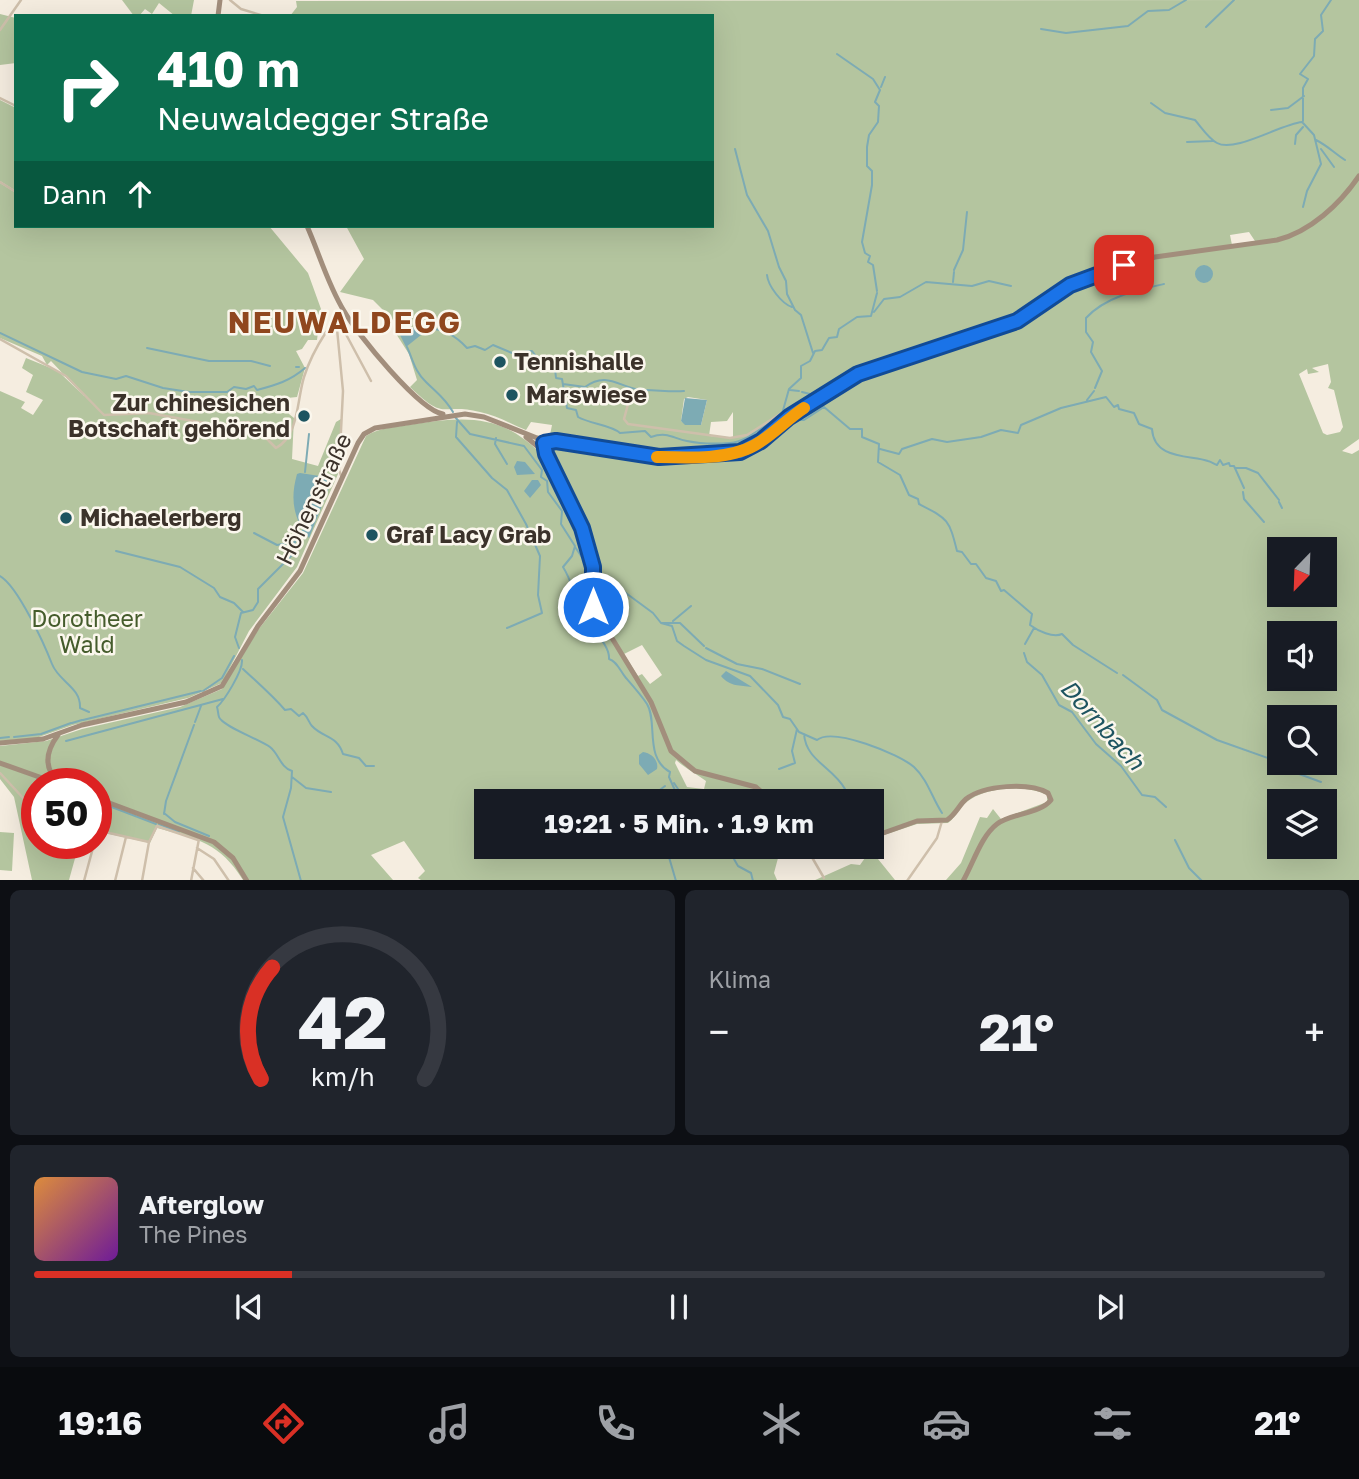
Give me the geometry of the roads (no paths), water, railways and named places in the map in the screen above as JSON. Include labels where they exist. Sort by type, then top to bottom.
[{"type":"main road","name":"Höhenstraße","points":[[0,743],[38,740],[82,725],[158,709],[208,694],[225,683],[258,626],[300,571],[364,434],[378,427],[414,422],[430,415],[468,414],[477,415],[540,442],[552,441],[652,457],[706,456],[746,449],[785,417],[864,371],[1017,321],[1064,288],[1106,271],[1155,257],[1289,237],[1324,214],[1359,176]]},
{"type":"main road","points":[[308,228],[344,312],[430,415]]},
{"type":"main road","points":[[540,442],[579,518],[593,569],[593,607],[651,702],[671,751],[695,771],[758,789]]},
{"type":"main road","points":[[49,768],[47,759],[58,734]]},
{"type":"main road","points":[[0,763],[21,770]]},
{"type":"main road","points":[[884,833],[917,821],[943,821],[953,816],[969,797],[985,792],[1032,787],[1049,795],[1050,801],[1046,805],[1019,813],[994,826],[962,880]]},
{"type":"main road","points":[[112,804],[155,819],[226,851],[247,880]]},
{"type":"street","points":[[0,30],[21,0]]},
{"type":"street","points":[[230,0],[259,14]]},
{"type":"street","points":[[238,6],[242,2]]},
{"type":"street","points":[[0,340],[66,376],[104,415],[160,414],[215,425],[250,422],[276,448],[291,432],[303,378],[314,354],[326,332],[341,325],[344,312]]},
{"type":"street","points":[[341,325],[370,381]]},
{"type":"street","points":[[337,329],[343,391],[339,470],[342,478]]},
{"type":"street","points":[[629,397],[624,419],[628,424],[733,438],[747,435],[785,417]]},
{"type":"street","points":[[0,773],[21,796]]},
{"type":"street","points":[[907,880],[934,842],[943,821]]},
{"type":"street","points":[[142,880],[149,842],[157,826],[199,838],[191,880]]},
{"type":"street","points":[[112,835],[149,842]]},
{"type":"street","points":[[115,880],[126,837]]},
{"type":"street","points":[[197,848],[214,859],[229,880]]},
{"type":"street","points":[[84,880],[90,859]]},
{"type":"street","points":[[813,859],[824,878]]},
{"type":"street","points":[[193,868],[204,880]]},
{"type":"water","points":[[1204,265],[1210,268],[1213,274],[1210,280],[1204,283],[1198,280],[1195,274],[1198,268]]},
{"type":"water","points":[[395,325],[403,331],[410,327],[426,331],[406,347]]},
{"type":"water","points":[[685,398],[707,400],[701,425],[685,425],[681,421]]},
{"type":"water","points":[[517,461],[525,462],[535,474],[517,475],[514,467]]},
{"type":"water","points":[[297,474],[333,478],[309,538],[299,523],[294,508],[295,483]]},
{"type":"water","points":[[532,480],[538,480],[541,485],[530,498],[524,491]]},
{"type":"water","points":[[726,671],[752,687],[728,682],[721,676]]},
{"type":"water","points":[[643,752],[651,755],[657,763],[657,769],[648,775],[639,764],[639,755]]},
{"type":"waterway","points":[[1041,29],[1066,33],[1128,26],[1148,11],[1169,10],[1186,0]]},
{"type":"waterway","points":[[1206,27],[1234,0]]},
{"type":"waterway","points":[[1303,121],[1303,88],[1308,79],[1300,74],[1314,56],[1315,39],[1323,31],[1321,15],[1331,0]]},
{"type":"waterway","points":[[837,54],[873,79],[880,90],[875,102],[879,106],[878,122],[869,135],[867,147],[867,166],[872,171],[872,185],[862,242],[865,253],[870,256],[868,262],[873,265],[877,291]]},
{"type":"waterway","points":[[881,87],[885,77]]},
{"type":"waterway","points":[[1271,110],[1288,108],[1304,96]]},
{"type":"waterway","points":[[1151,103],[1165,113],[1195,120],[1211,138],[1225,145],[1246,141],[1302,122]]},
{"type":"waterway","points":[[1303,123],[1314,135],[1321,164],[1307,191],[1303,207]]},
{"type":"waterway","points":[[1295,144],[1296,135],[1303,127]]},
{"type":"waterway","points":[[1316,140],[1345,160]]},
{"type":"waterway","points":[[1187,142],[1213,141]]},
{"type":"waterway","points":[[735,149],[747,195],[768,231],[786,281],[787,294],[795,310],[801,315],[813,353]]},
{"type":"waterway","points":[[1321,149],[1334,167]]},
{"type":"waterway","points":[[954,270],[963,250],[967,212]]},
{"type":"waterway","points":[[953,282],[954,272]]},
{"type":"waterway","points":[[767,275],[776,294],[792,307]]},
{"type":"waterway","points":[[874,312],[884,299],[900,297],[926,282],[972,286],[989,281],[1011,286]]},
{"type":"waterway","points":[[1095,388],[1102,371],[1091,352],[1093,342],[1086,332],[1086,318],[1112,300],[1164,284]]},
{"type":"waterway","points":[[782,414],[789,389],[801,378],[801,366],[810,361],[815,351],[822,350],[829,338],[837,337],[839,329],[857,317],[871,316],[877,293]]},
{"type":"waterway","points":[[451,334],[454,328],[460,327]]},
{"type":"waterway","points":[[323,328],[323,334]]},
{"type":"waterway","points":[[424,330],[443,331],[467,348],[475,346],[485,350],[493,345],[512,353],[532,351],[539,360],[555,369],[556,378],[562,379],[567,408],[576,410],[578,417],[620,433],[645,431],[651,437],[666,435],[698,443],[730,443],[783,418]]},
{"type":"waterway","points":[[0,333],[82,372],[116,379],[126,376],[163,388],[189,392],[227,392],[234,387],[246,389],[254,386],[257,390],[282,382],[305,368]]},
{"type":"waterway","points":[[407,347],[419,374],[453,412]]},
{"type":"waterway","points":[[147,348],[209,361],[251,361],[270,366]]},
{"type":"waterway","points":[[563,384],[585,387],[594,382],[608,380],[637,389],[684,391]]},
{"type":"waterway","points":[[574,389],[580,391],[584,388]]},
{"type":"waterway","points":[[790,390],[799,391]]},
{"type":"waterway","points":[[1087,400],[1094,391]]},
{"type":"waterway","points":[[802,392],[814,395]]},
{"type":"waterway","points":[[880,449],[899,454],[902,449],[932,439],[947,442],[981,437],[1001,430],[1018,433],[1021,425],[1061,408],[1106,397],[1114,407],[1118,405],[1119,409],[1134,413],[1139,424],[1152,429],[1154,439],[1166,451],[1217,465],[1220,460],[1223,465],[1229,463],[1234,466],[1244,488]]},
{"type":"waterway","points":[[789,420],[804,420],[824,407],[850,429],[862,429],[862,437],[879,444],[878,462],[900,475],[909,495],[918,499],[919,504],[946,521],[957,551],[962,552],[971,564],[976,564],[986,578],[996,581],[1001,591],[1004,590],[1032,614],[1030,625],[1041,632],[1062,634],[1073,645],[1117,673]]},
{"type":"waterway","points":[[455,417],[470,434],[524,446],[542,470],[541,477],[547,481],[548,492],[562,511],[561,524],[575,546],[572,556],[563,567],[588,622],[605,644],[609,659],[616,664],[647,704],[652,720],[654,749],[662,766],[670,772],[669,777],[674,789]]},
{"type":"waterway","points":[[457,422],[456,437],[492,478],[507,490],[540,556],[538,595],[542,613],[507,628]]},
{"type":"waterway","points":[[305,472],[309,434]]},
{"type":"waterway","points":[[496,438],[495,444],[507,464]]},
{"type":"waterway","points":[[1235,468],[1246,468],[1258,473],[1279,500]]},
{"type":"waterway","points":[[1243,492],[1244,499],[1264,522]]},
{"type":"waterway","points":[[1279,502],[1282,508]]},
{"type":"waterway","points":[[239,648],[235,637],[241,613],[253,610],[258,602],[258,589],[293,554],[295,542],[304,529]]},
{"type":"waterway","points":[[254,533],[277,545],[295,542]]},
{"type":"waterway","points":[[575,547],[588,566]]},
{"type":"waterway","points":[[116,551],[180,567],[214,588],[220,597],[234,603],[243,612]]},
{"type":"waterway","points":[[596,571],[653,613],[661,623],[672,626],[677,641],[684,646],[706,660],[750,676],[778,705],[783,717],[790,719],[799,732],[817,740],[825,737],[851,739],[895,755],[914,767],[942,813]]},
{"type":"waterway","points":[[0,576],[23,603],[55,670],[77,695],[80,708],[89,712]]},
{"type":"waterway","points":[[673,621],[691,606]]},
{"type":"waterway","points":[[661,623],[680,623],[704,646]]},
{"type":"waterway","name":"Dornbach","points":[[1025,644],[1034,628]]},
{"type":"waterway","points":[[706,648],[737,664],[762,669],[800,684]]},
{"type":"waterway","name":"Dornbach","points":[[1024,653],[1027,662],[1042,675],[1059,705],[1072,712],[1096,744],[1121,766],[1142,795],[1155,797],[1166,807]]},
{"type":"waterway","points":[[203,691],[222,678],[234,656]]},
{"type":"waterway","points":[[242,660],[236,678],[217,707],[219,716],[222,721],[270,747],[285,767],[292,771],[291,788],[283,817],[301,880]]},
{"type":"waterway","points":[[243,669],[285,710],[291,709],[299,716],[303,713],[316,730],[337,743],[343,754],[359,758],[366,766],[374,766]]},
{"type":"waterway","points":[[1123,675],[1157,700],[1162,710],[1217,740],[1267,758]]},
{"type":"waterway","points":[[83,720],[201,691]]},
{"type":"waterway","points":[[66,741],[223,699]]},
{"type":"waterway","points":[[195,722],[201,706]]},
{"type":"waterway","points":[[72,723],[82,720]]},
{"type":"waterway","points":[[14,737],[41,734],[71,723]]},
{"type":"waterway","points":[[164,814],[166,801],[194,725]]},
{"type":"waterway","points":[[779,769],[795,763],[792,751],[797,729]]},
{"type":"waterway","points":[[804,734],[810,751],[845,789]]},
{"type":"waterway","points":[[0,738],[9,737]]},
{"type":"waterway","points":[[1302,775],[1321,782]]},
{"type":"waterway","points":[[292,777],[306,788],[331,792]]},
{"type":"waterway","points":[[674,783],[678,789]]},
{"type":"waterway","points":[[661,789],[665,786]]},
{"type":"waterway","points":[[112,807],[156,824]]},
{"type":"waterway","points":[[164,813],[175,822],[209,836]]},
{"type":"waterway","points":[[159,824],[179,832]]},
{"type":"waterway","name":"Dornbach","points":[[1175,840],[1189,868],[1201,880]]},
{"type":"waterway","points":[[670,859],[676,880]]},
{"type":"waterway","points":[[734,859],[738,866],[751,873],[753,880]]},
{"type":"place","name":"Tennishalle","points":[[500,362]]},
{"type":"place","name":"Marswiese","points":[[512,395]]},
{"type":"place","name":"Zur chinesichen Botschaft gehörend","points":[[304,416]]},
{"type":"place","name":"Michaelerberg","points":[[66,518]]},
{"type":"place","name":"Graf Lacy Grab","points":[[372,535]]},
{"type":"district","name":"NEUWALDEGG","points":[[345,323]]},
{"type":"park label","name":"Dorotheer Wald","points":[[87,632]]}]
